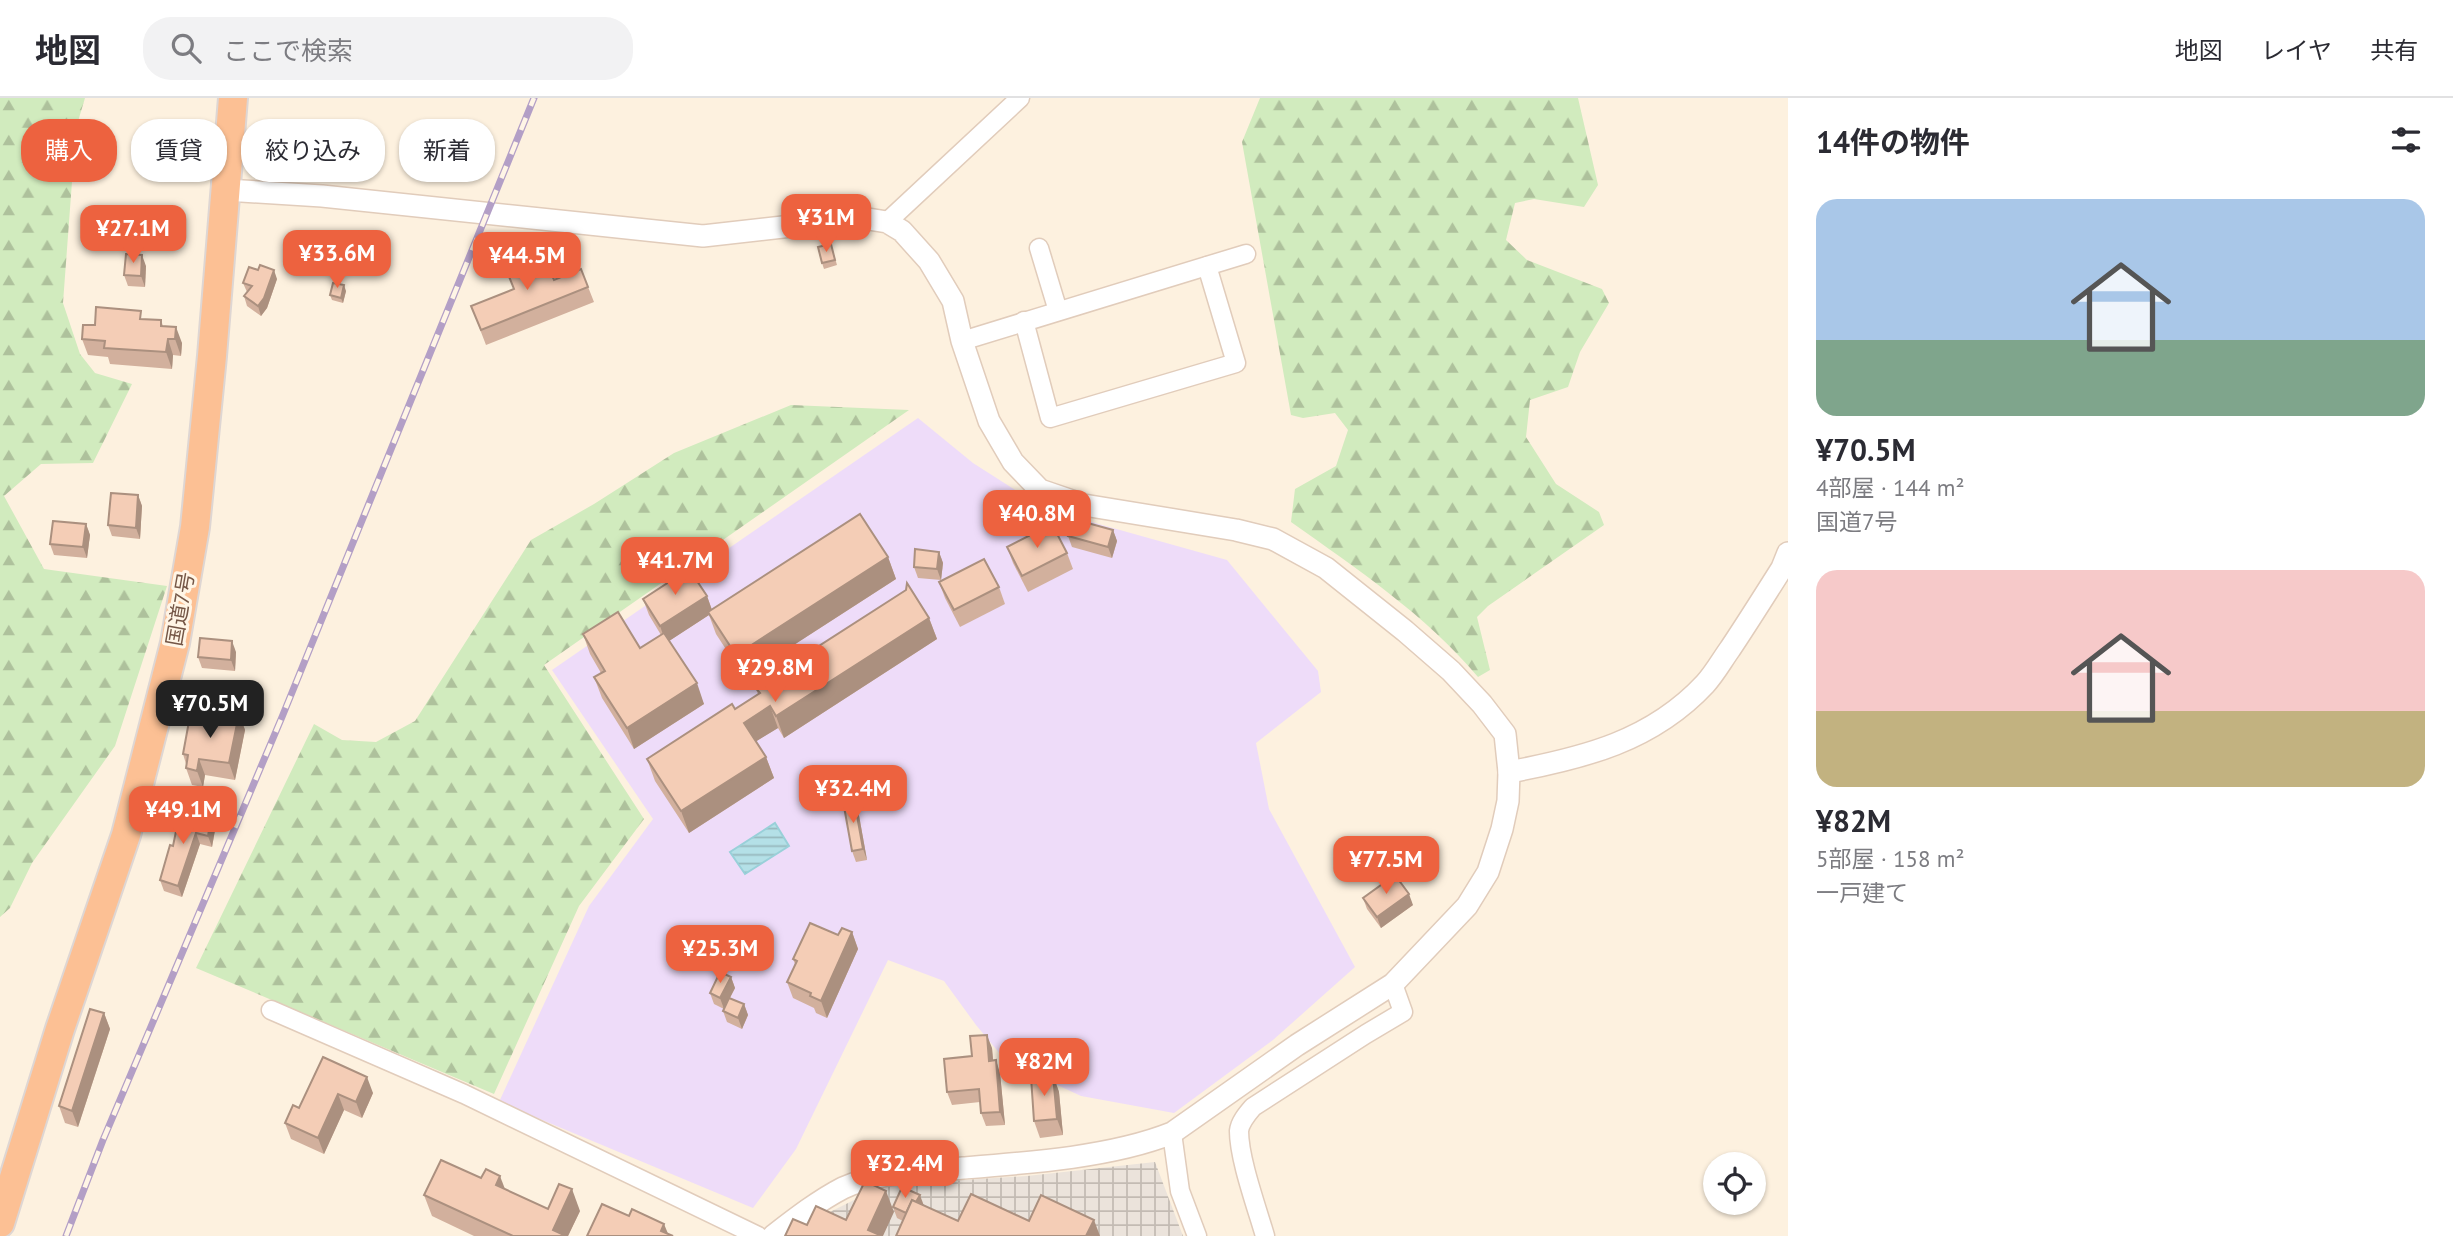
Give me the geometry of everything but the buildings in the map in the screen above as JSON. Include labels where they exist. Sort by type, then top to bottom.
[{"type":"highway","name":"国道7号","points":[[0,1223],[60,1029],[126,835],[175,643],[195,527],[233,98]]},
{"type":"street","points":[[887,222],[1020,98]]},
{"type":"street","points":[[226,190],[322,196],[703,236],[862,218],[887,222],[902,230],[929,261],[953,301],[962,341],[989,421],[1013,462],[1040,490],[1084,505],[1155,519],[1236,530],[1273,539],[1326,568],[1451,671],[1505,734],[1509,772],[1506,810],[1488,872],[1467,906],[1393,984],[1297,1045],[1172,1133],[1156,1139],[1070,1157],[891,1174],[845,1188],[799,1215],[773,1236]]},
{"type":"street","points":[[1039,248],[1058,311]]},
{"type":"street","points":[[962,341],[1246,254]]},
{"type":"street","points":[[1024,321],[1050,418],[1223,367],[1236,363],[1207,266]]},
{"type":"street","points":[[1509,772],[1610,747],[1642,734],[1680,709],[1707,681],[1782,568],[1788,553]]},
{"type":"street","points":[[1265,1236],[1242,1150],[1239,1130],[1244,1117],[1253,1107],[1403,1012],[1393,984]]},
{"type":"street","points":[[271,1010],[464,1094],[758,1236]]},
{"type":"street","points":[[1172,1133],[1180,1191],[1197,1236]]},
{"type":"shaded area","points":[[918,418],[973,463],[1045,509],[1227,560],[1318,671],[1321,692],[1256,743],[1269,809],[1355,967],[1273,1040],[1174,1113],[1081,1096],[1006,1061],[944,981],[888,960],[796,1149],[753,1208],[499,1102],[589,906],[653,819],[552,670]]},
{"type":"shaded area","points":[[1155,1162],[1183,1236],[796,1236],[810,1222],[884,1185],[1027,1176]]},
{"type":"green space","points":[[0,98],[85,98],[79,119],[21,119],[21,182],[72,182],[63,303],[80,354],[95,373],[132,384],[93,463],[41,464],[4,496],[44,569],[167,586],[115,746],[32,863],[10,908],[0,917]]},
{"type":"green space","points":[[1260,98],[1578,98],[1598,185],[1584,207],[1534,199],[1515,203],[1506,240],[1527,260],[1602,289],[1609,303],[1580,352],[1568,387],[1530,400],[1526,437],[1556,484],[1599,512],[1604,525],[1488,606],[1477,617],[1490,670],[1478,677],[1458,654],[1413,613],[1291,522],[1295,489],[1336,466],[1348,430],[1335,413],[1303,418],[1291,415],[1242,142]]},
{"type":"green space","points":[[791,405],[909,410],[544,665],[644,819],[579,906],[494,1094],[196,968],[314,724],[342,740],[376,742],[415,721],[531,540],[674,453]]},
{"type":"water","points":[[775,823],[789,846],[745,874],[730,852]]},
{"type":"railway","points":[[66,1236],[103,1140],[282,717],[534,98]]}]
